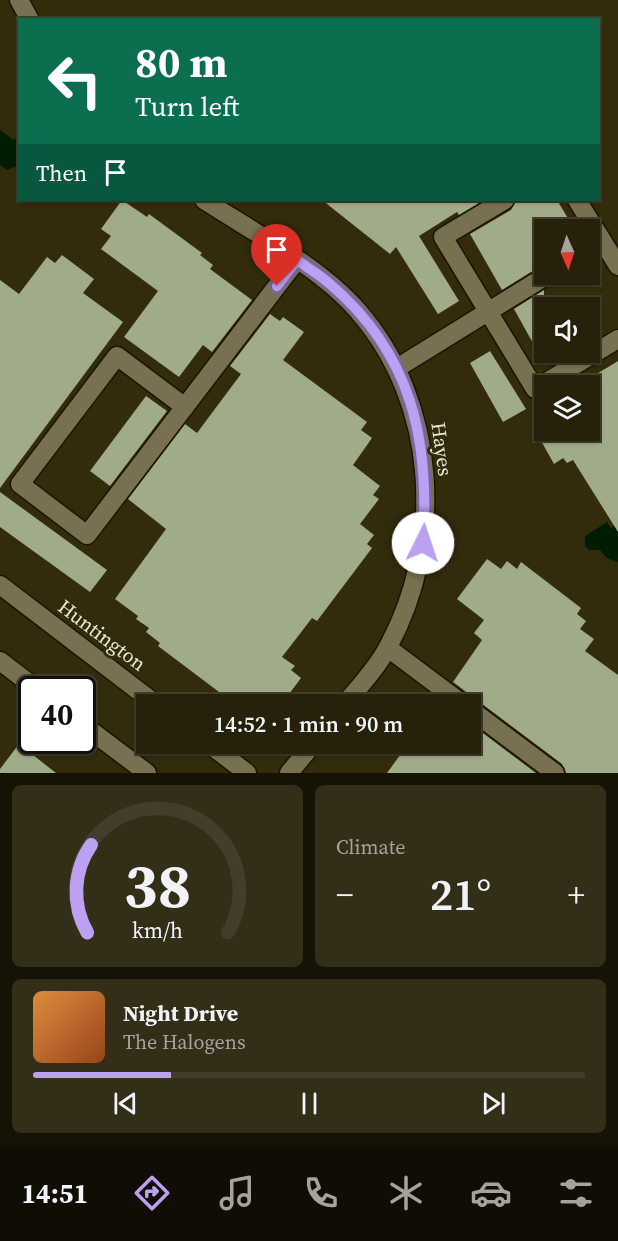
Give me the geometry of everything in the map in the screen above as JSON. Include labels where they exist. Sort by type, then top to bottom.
[{"type":"street","points":[[19,0],[29,18]]},
{"type":"street","name":"Hayes","points":[[206,201],[297,260],[330,284],[357,310],[379,338],[397,368],[412,404],[420,437],[425,507],[423,543],[417,574],[387,648],[352,694]]},
{"type":"street","points":[[503,201],[443,237],[535,389],[618,339]]},
{"type":"street","points":[[577,201],[585,219]]},
{"type":"street","points":[[600,249],[618,266]]},
{"type":"street","points":[[185,407],[117,356],[20,484],[87,535],[185,407],[297,260]]},
{"type":"street","points":[[397,368],[534,283]]},
{"type":"street","name":"Huntington","points":[[0,585],[144,694]]},
{"type":"street","points":[[0,605],[20,600]]},
{"type":"street","points":[[387,648],[449,694]]},
{"type":"street","points":[[0,661],[20,676]]},
{"type":"street","points":[[481,718],[555,773]]},
{"type":"street","points":[[96,735],[147,773]]},
{"type":"street","points":[[222,754],[247,773]]},
{"type":"street","points":[[289,773],[305,754]]},
{"type":"shaded area","points":[[0,130],[14,140],[18,135],[18,164],[7,170],[0,165]]},
{"type":"shaded area","points":[[607,522],[611,528],[618,524],[618,562],[607,558],[600,550],[589,550],[585,546],[585,536]]},
{"type":"building","points":[[123,201],[147,217],[149,214],[202,253],[200,255],[213,265],[210,269],[252,300],[212,352],[203,345],[179,377],[124,337],[158,291],[101,249],[111,236],[101,229]]},
{"type":"building","points":[[323,201],[482,201],[459,215],[457,212],[419,236],[459,301],[438,314],[396,247],[390,254]]},
{"type":"building","points":[[516,201],[558,201],[568,219],[534,219],[534,270],[502,290],[470,234],[511,210]]},
{"type":"building","points":[[62,255],[94,279],[83,293],[123,322],[0,488],[0,280],[19,294],[47,257],[55,263]]},
{"type":"building","points":[[544,290],[544,297],[534,297],[534,345],[514,309]]},
{"type":"building","points":[[270,314],[280,321],[283,317],[304,332],[283,360],[367,422],[361,430],[372,438],[353,465],[380,486],[373,495],[379,499],[360,524],[374,535],[367,544],[372,548],[317,621],[312,618],[282,657],[295,666],[291,670],[301,678],[289,694],[238,694],[235,692],[222,694],[158,646],[160,643],[146,632],[149,628],[136,619],[138,616],[115,599],[166,529],[128,499],[185,424],[197,433],[241,374],[230,366]]},
{"type":"building","points":[[490,351],[526,409],[503,422],[470,363]]},
{"type":"building","points":[[618,361],[618,532],[573,460],[567,463],[563,458],[554,464],[541,441],[600,441],[600,375],[595,375]]},
{"type":"building","points":[[146,396],[167,411],[110,486],[90,471]]},
{"type":"building","points":[[0,492],[107,570],[90,592],[0,527]]},
{"type":"building","points":[[487,559],[501,569],[507,561],[517,569],[521,562],[581,608],[577,614],[586,621],[580,629],[594,639],[585,651],[618,675],[618,773],[566,773],[562,764],[481,703],[481,694],[469,694],[453,682],[482,640],[474,633],[484,620],[457,599]]},
{"type":"building","points":[[481,732],[536,773],[387,773],[401,754],[481,754]]},
{"type":"building","points":[[18,745],[18,754],[32,754],[56,773],[0,773],[0,769]]},
{"type":"route","points":[[277,286],[297,260],[330,284],[357,310],[379,338],[397,368],[412,404],[420,437],[425,507],[423,543]]}]
